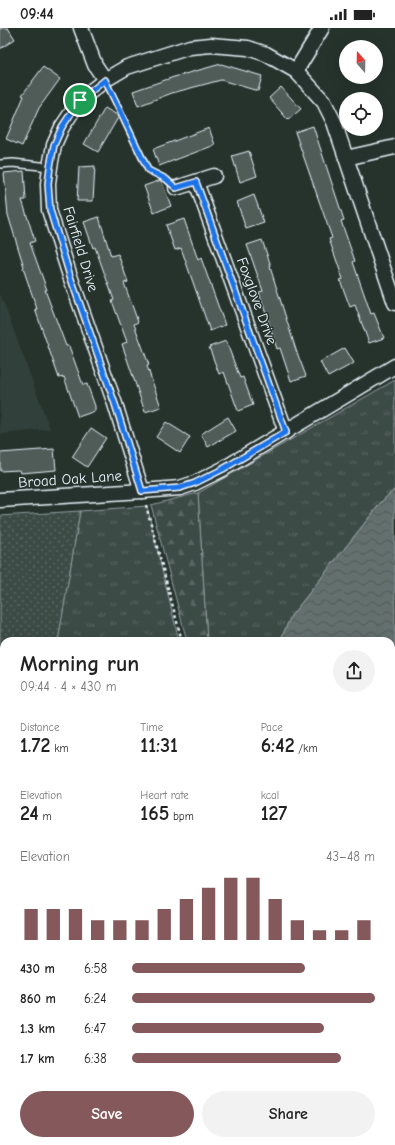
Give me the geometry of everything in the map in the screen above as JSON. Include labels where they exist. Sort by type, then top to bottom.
[{"type":"street","points":[[81,28],[95,65],[105,80]]},
{"type":"street","points":[[296,71],[322,28]]},
{"type":"street","name":"Fairfield Drive","points":[[142,491],[115,404],[70,276],[50,210],[48,184],[54,145],[62,127],[80,100],[105,80],[128,67],[160,56],[190,47],[211,45],[248,48],[266,54],[296,71],[324,102],[334,122],[395,303]]},
{"type":"street","points":[[346,158],[395,147]]},
{"type":"street","points":[[176,188],[214,176]]},
{"type":"street","name":"Foxglove Drive","points":[[196,182],[286,432]]},
{"type":"street","points":[[142,491],[180,488],[195,483],[223,469],[395,366]]},
{"type":"street","name":"Broad Oak Lane","points":[[0,500],[142,491]]},
{"type":"lane","points":[[0,164],[13,163],[50,167]]},
{"type":"path","points":[[105,80],[148,170],[166,179],[176,188]]},
{"type":"path","points":[[142,491],[181,637]]},
{"type":"shaded area","points":[[0,293],[50,429],[0,434]]},
{"type":"green space","points":[[395,380],[395,489],[383,500],[291,616],[282,637],[207,637],[198,493]]},
{"type":"green space","points":[[198,493],[207,637],[186,637],[151,505]]},
{"type":"green space","points":[[147,506],[178,637],[59,637],[80,511]]},
{"type":"green space","points":[[80,511],[59,637],[0,637],[0,516]]},
{"type":"water","points":[[395,489],[395,637],[282,637],[291,616],[383,500]]},
{"type":"building","points":[[0,28],[8,28],[15,39],[0,49]]},
{"type":"building","points":[[221,64],[262,76],[258,91],[221,80],[172,93],[138,106],[133,91],[174,77]]},
{"type":"building","points":[[43,67],[60,79],[39,108],[22,146],[6,139],[24,96],[22,95]]},
{"type":"building","points":[[281,87],[301,109],[288,120],[269,98]]},
{"type":"building","points":[[105,108],[119,116],[98,152],[84,144]]},
{"type":"building","points":[[313,126],[344,220],[341,221],[355,261],[353,262],[371,314],[374,313],[384,338],[369,343],[355,305],[350,307],[340,280],[343,279],[329,239],[332,238],[295,132]]},
{"type":"building","points":[[209,128],[215,145],[159,166],[153,149]]},
{"type":"building","points":[[249,151],[257,176],[240,182],[232,156]]},
{"type":"building","points":[[95,166],[93,201],[77,201],[79,167]]},
{"type":"building","points":[[24,171],[26,200],[22,200],[35,241],[30,243],[47,290],[45,290],[66,346],[69,346],[83,385],[87,384],[95,406],[95,411],[78,417],[64,377],[59,378],[35,309],[37,309],[23,268],[24,267],[8,215],[4,173]]},
{"type":"building","points":[[161,180],[171,206],[154,213],[144,186]]},
{"type":"building","points":[[254,195],[264,223],[246,229],[237,202]]},
{"type":"building","points":[[99,217],[111,256],[118,254],[128,282],[124,283],[138,322],[134,324],[149,365],[147,366],[161,407],[145,412],[122,344],[127,342],[112,301],[114,300],[95,247],[93,248],[84,222]]},
{"type":"building","points":[[184,219],[198,260],[201,258],[225,325],[210,331],[181,248],[175,250],[166,225]]},
{"type":"building","points":[[262,240],[296,350],[306,376],[291,381],[280,348],[277,349],[259,292],[263,291],[247,245]]},
{"type":"building","points":[[226,341],[240,378],[243,377],[253,405],[238,411],[224,372],[219,374],[209,347]]},
{"type":"building","points":[[345,348],[354,363],[328,377],[320,362]]},
{"type":"building","points":[[228,417],[236,431],[208,447],[201,434]]},
{"type":"building","points":[[166,422],[190,437],[180,453],[156,437]]},
{"type":"building","points":[[91,428],[106,438],[87,467],[72,457]]},
{"type":"building","points":[[54,449],[56,470],[21,473],[20,470],[0,471],[0,453]]},
{"type":"route","points":[[105,80],[148,170],[166,179],[176,188],[196,182],[286,432],[223,469],[195,483],[180,488],[142,491],[115,404],[70,276],[50,210],[48,184],[54,145],[62,127],[80,100],[105,80]]}]
